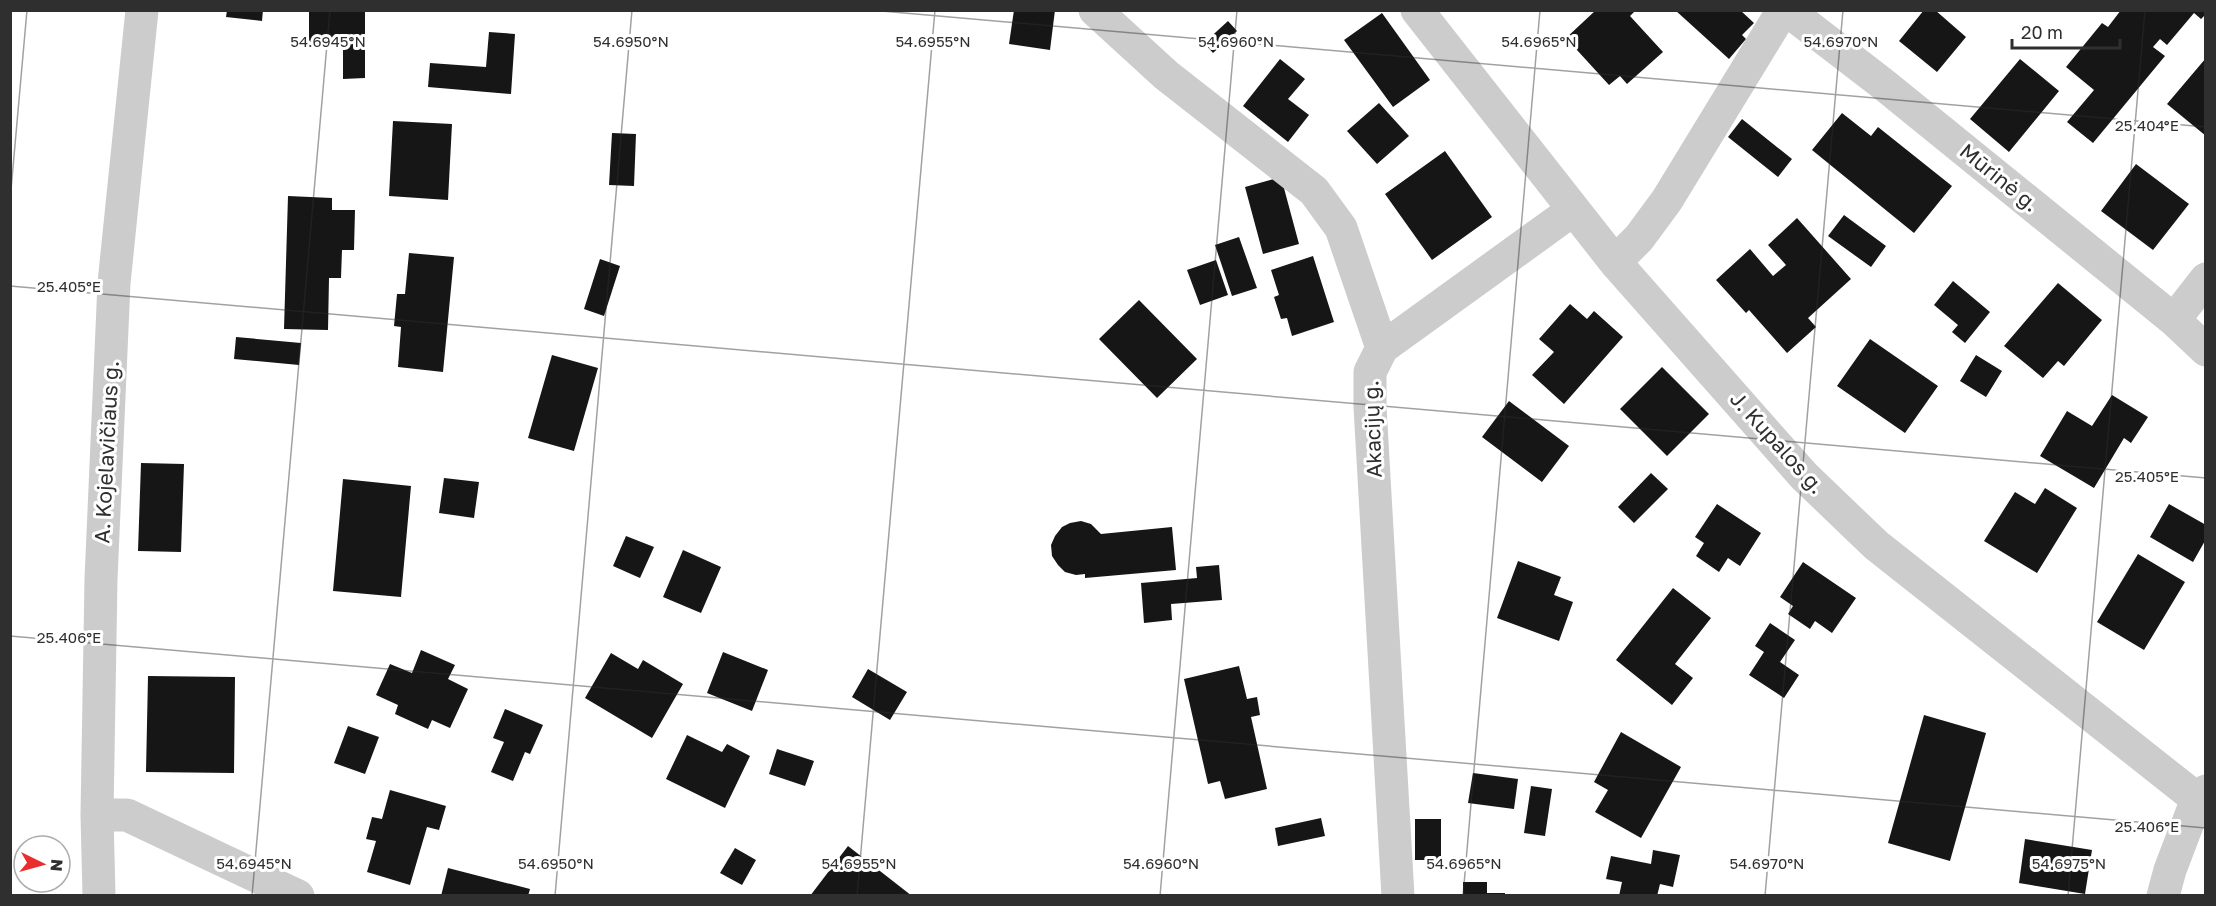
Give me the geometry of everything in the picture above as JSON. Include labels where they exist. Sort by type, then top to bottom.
[{"type":"street","name":"A. Kojelavičiaus g.","points":[[99,896],[97,815],[101,579],[114,283],[142,10]]},
{"type":"street","points":[[1095,10],[1166,75],[1314,191],[1341,228],[1382,348],[1573,210]]},
{"type":"street","name":"J. Kupalos g.","points":[[1417,10],[1615,262],[1804,476],[1876,545],[2203,798]]},
{"type":"street","points":[[1615,262],[1639,238],[1667,200],[1783,10]]},
{"type":"street","name":"Mūrinė g.","points":[[1787,10],[1883,84],[2174,320],[2205,350]]},
{"type":"street","points":[[2174,320],[2205,279]]},
{"type":"street","name":"Akacijų g.","points":[[1382,348],[1370,372],[1370,408],[1398,896]]},
{"type":"street","points":[[2163,896],[2170,870],[2203,798]]},
{"type":"street","points":[[97,815],[128,815],[298,896]]},
{"type":"building","points":[[227,10],[263,10],[262,21],[226,17]]},
{"type":"building","points":[[309,10],[365,10],[365,78],[343,79],[343,42],[309,42]]},
{"type":"building","points":[[1014,10],[1055,10],[1050,50],[1009,44]]},
{"type":"building","points":[[1596,10],[1636,10],[1630,16],[1663,52],[1627,84],[1620,76],[1609,85],[1566,38]]},
{"type":"building","points":[[1675,10],[1740,10],[1754,23],[1742,35],[1746,39],[1729,59]]},
{"type":"building","points":[[1924,10],[1935,10],[1966,37],[1937,72],[1899,41]]},
{"type":"building","points":[[2121,10],[2206,10],[2206,14],[2201,19],[2194,13],[2167,45],[2160,39],[2153,47],[2165,56],[2093,143],[2067,122],[2094,90],[2066,67],[2102,23],[2108,27]]},
{"type":"building","points":[[1382,13],[1430,80],[1393,107],[1344,40]]},
{"type":"building","points":[[1228,21],[1237,31],[1213,53],[1204,43]]},
{"type":"building","points":[[489,32],[515,34],[511,94],[428,87],[430,63],[486,67]]},
{"type":"building","points":[[2206,58],[2206,136],[2167,104]]},
{"type":"building","points":[[1280,59],[1305,79],[1288,99],[1309,115],[1288,142],[1243,106]]},
{"type":"building","points":[[2020,59],[2059,91],[2009,152],[1970,119]]},
{"type":"building","points":[[1379,103],[1409,136],[1377,164],[1347,131]]},
{"type":"building","points":[[1842,113],[1871,136],[1878,127],[1952,186],[1914,233],[1812,150]]},
{"type":"building","points":[[1742,119],[1792,159],[1778,177],[1728,137]]},
{"type":"building","points":[[393,121],[452,124],[448,200],[389,196]]},
{"type":"building","points":[[612,133],[636,134],[634,186],[609,185]]},
{"type":"building","points":[[1445,151],[1492,217],[1432,260],[1385,194]]},
{"type":"building","points":[[2136,164],[2189,204],[2153,250],[2101,211]]},
{"type":"building","points":[[1281,177],[1299,244],[1263,254],[1245,187]]},
{"type":"building","points":[[288,196],[332,198],[332,210],[355,210],[354,250],[342,250],[341,278],[329,278],[328,330],[284,329]]},
{"type":"building","points":[[1844,215],[1886,246],[1871,267],[1828,236]]},
{"type":"building","points":[[1797,218],[1851,279],[1808,318],[1816,327],[1787,353],[1749,310],[1746,313],[1716,280],[1750,249],[1773,276],[1786,265],[1768,245]]},
{"type":"building","points":[[1239,237],[1257,288],[1232,296],[1215,245]]},
{"type":"building","points":[[409,253],[454,257],[443,372],[398,367],[401,327],[394,326],[397,294],[405,294]]},
{"type":"building","points":[[1313,256],[1334,322],[1292,336],[1287,318],[1281,319],[1274,297],[1279,295],[1271,270]]},
{"type":"building","points":[[600,259],[620,266],[604,316],[584,309]]},
{"type":"building","points":[[1216,260],[1228,295],[1200,305],[1187,270]]},
{"type":"building","points":[[1953,281],[1990,312],[1965,343],[1952,332],[1958,325],[1934,305]]},
{"type":"building","points":[[2058,283],[2102,320],[2064,366],[2058,361],[2043,378],[2004,346]]},
{"type":"building","points":[[1139,300],[1197,359],[1157,398],[1099,339]]},
{"type":"building","points":[[1570,304],[1587,319],[1594,311],[1623,337],[1564,404],[1532,375],[1554,352],[1539,339]]},
{"type":"building","points":[[236,337],[301,343],[299,365],[234,359]]},
{"type":"building","points":[[1870,339],[1938,386],[1905,433],[1837,386]]},
{"type":"building","points":[[552,355],[598,368],[574,451],[528,438]]},
{"type":"building","points":[[1976,355],[2002,371],[1986,397],[1960,381]]},
{"type":"building","points":[[1662,367],[1709,414],[1667,456],[1620,409]]},
{"type":"building","points":[[2112,395],[2148,417],[2131,443],[2124,438],[2094,488],[2040,456],[2067,411],[2092,426]]},
{"type":"building","points":[[1509,401],[1569,446],[1542,482],[1482,437]]},
{"type":"building","points":[[141,463],[184,464],[181,552],[138,551]]},
{"type":"building","points":[[1651,473],[1668,489],[1634,523],[1618,507]]},
{"type":"building","points":[[444,478],[479,482],[474,518],[439,513]]},
{"type":"building","points":[[343,479],[411,486],[401,597],[333,591]]},
{"type":"building","points":[[2045,488],[2077,508],[2037,573],[1984,541],[2015,492],[2035,504]]},
{"type":"building","points":[[1717,504],[1761,533],[1740,566],[1728,558],[1719,572],[1696,556],[1704,543],[1695,537]]},
{"type":"building","points":[[2169,504],[2206,525],[2206,539],[2193,562],[2150,537]]},
{"type":"building","points":[[1081,521],[1091,524],[1101,534],[1172,527],[1176,570],[1085,578],[1085,574],[1076,575],[1065,572],[1052,556],[1051,545],[1062,527]]},
{"type":"building","points":[[626,536],[654,547],[640,578],[613,566]]},
{"type":"building","points":[[683,550],[721,567],[701,613],[663,597]]},
{"type":"building","points":[[2138,554],[2185,582],[2144,650],[2097,622]]},
{"type":"building","points":[[1518,561],[1561,577],[1554,595],[1573,602],[1559,641],[1497,618]]},
{"type":"building","points":[[1803,562],[1856,598],[1832,633],[1815,621],[1810,629],[1788,614],[1793,606],[1780,597]]},
{"type":"building","points":[[1219,565],[1222,600],[1171,604],[1172,620],[1144,623],[1141,583],[1197,578],[1196,567]]},
{"type":"building","points":[[1673,588],[1711,618],[1675,664],[1693,678],[1672,705],[1616,660]]},
{"type":"building","points":[[1770,623],[1795,640],[1780,662],[1799,675],[1784,698],[1749,675],[1764,652],[1755,646]]},
{"type":"building","points":[[421,650],[455,665],[448,679],[468,689],[450,728],[432,720],[428,729],[395,714],[398,705],[376,695],[390,664],[412,673]]},
{"type":"building","points":[[723,652],[768,670],[752,711],[707,693]]},
{"type":"building","points":[[611,653],[638,669],[643,660],[683,684],[652,738],[585,698]]},
{"type":"building","points":[[1239,666],[1247,699],[1257,697],[1260,715],[1251,717],[1267,789],[1225,799],[1220,781],[1208,784],[1184,679]]},
{"type":"building","points":[[868,669],[907,692],[890,720],[852,697]]},
{"type":"building","points":[[148,676],[235,677],[234,773],[146,772]]},
{"type":"building","points":[[505,709],[543,725],[530,754],[525,752],[513,781],[491,772],[504,742],[493,738]]},
{"type":"building","points":[[1924,715],[1986,733],[1950,861],[1888,843]]},
{"type":"building","points":[[348,726],[379,737],[365,774],[334,763]]},
{"type":"building","points":[[1621,732],[1681,767],[1641,838],[1595,812],[1608,790],[1594,782]]},
{"type":"building","points":[[687,735],[722,752],[727,744],[750,756],[725,808],[666,779]]},
{"type":"building","points":[[777,749],[814,761],[805,786],[769,774]]},
{"type":"building","points":[[1473,773],[1518,779],[1514,809],[1468,803]]},
{"type":"building","points":[[1531,786],[1552,789],[1545,836],[1524,833]]},
{"type":"building","points":[[390,790],[446,806],[439,830],[427,827],[410,885],[367,872],[376,841],[366,839],[372,817],[382,819]]},
{"type":"building","points":[[1321,818],[1325,836],[1278,846],[1275,828]]},
{"type":"building","points":[[1415,819],[1441,819],[1441,860],[1415,860]]},
{"type":"building","points":[[2025,839],[2092,850],[2085,894],[2019,883]]},
{"type":"building","points":[[848,846],[912,896],[810,896]]},
{"type":"building","points":[[735,848],[756,860],[742,885],[720,873]]},
{"type":"building","points":[[1653,850],[1680,855],[1673,887],[1660,884],[1657,896],[1619,896],[1622,882],[1606,879],[1611,856],[1651,864]]},
{"type":"building","points":[[448,868],[530,889],[528,896],[441,896]]},
{"type":"building","points":[[1463,882],[1487,882],[1487,893],[1505,893],[1505,896],[1463,896]]}]
